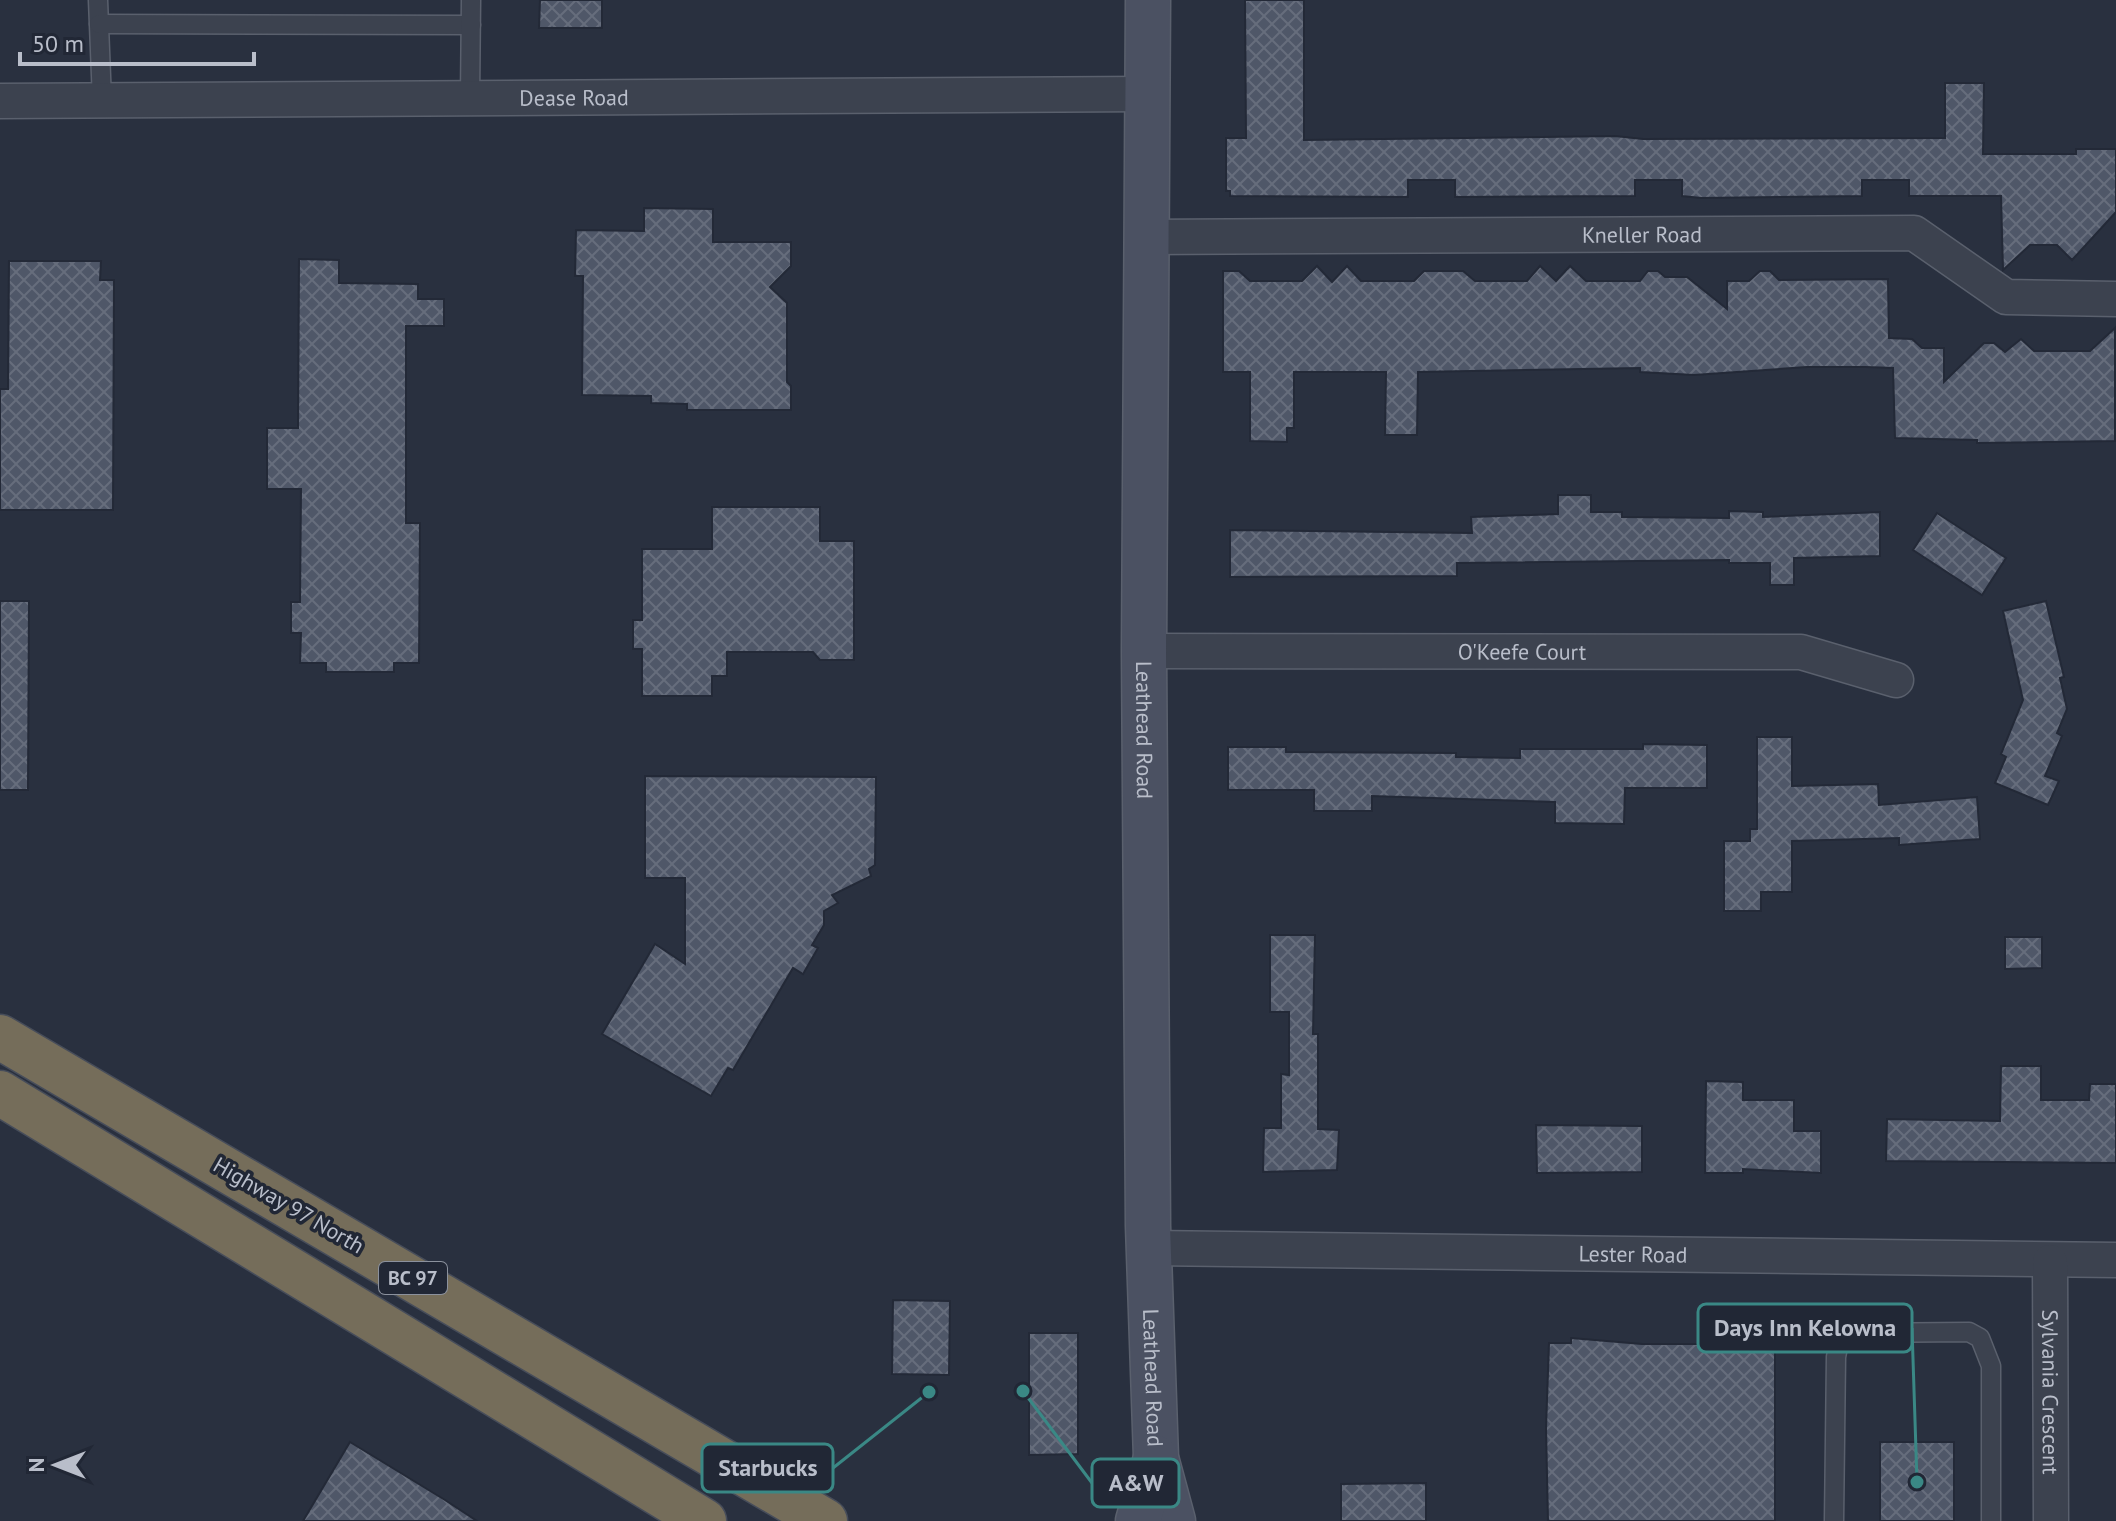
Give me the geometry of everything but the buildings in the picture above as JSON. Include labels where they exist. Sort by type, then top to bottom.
[{"type":"highway","name":"Highway 97 North","points":[[0,1037],[825,1521]]},
{"type":"highway","name":"BC 97","points":[[0,1093],[704,1521]]},
{"type":"street","name":"Leathead Road","points":[[1148,0],[1144,651],[1149,1248],[1156,1458],[1173,1521]]},
{"type":"street","name":"Dease Road","points":[[0,101],[1147,94]]},
{"type":"street","name":"Kneller Road","points":[[1146,237],[1914,233],[2006,297],[2116,299]]},
{"type":"street","name":"O'Keefe Court","points":[[1144,651],[1801,652],[1896,680]]},
{"type":"street","name":"Lester Road","points":[[1149,1248],[2050,1262],[2116,1260]]},
{"type":"street","name":"Sylvania Crescent","points":[[2050,1262],[2051,1521]]},
{"type":"street","name":"Leathead Road","points":[[1138,1521],[1156,1458]]},
{"type":"lane","points":[[98,0],[102,101]]},
{"type":"lane","points":[[470,98],[471,0]]},
{"type":"lane","points":[[99,24],[471,25]]},
{"type":"lane","points":[[1834,1521],[1836,1357],[1844,1338],[1852,1333],[1969,1332],[1980,1338],[1991,1366],[1991,1521]]},
{"type":"place","name":"A&W","points":[[1023,1391]]},
{"type":"place","name":"Starbucks","points":[[929,1392]]},
{"type":"place","name":"Days Inn Kelowna","points":[[1917,1482]]}]
